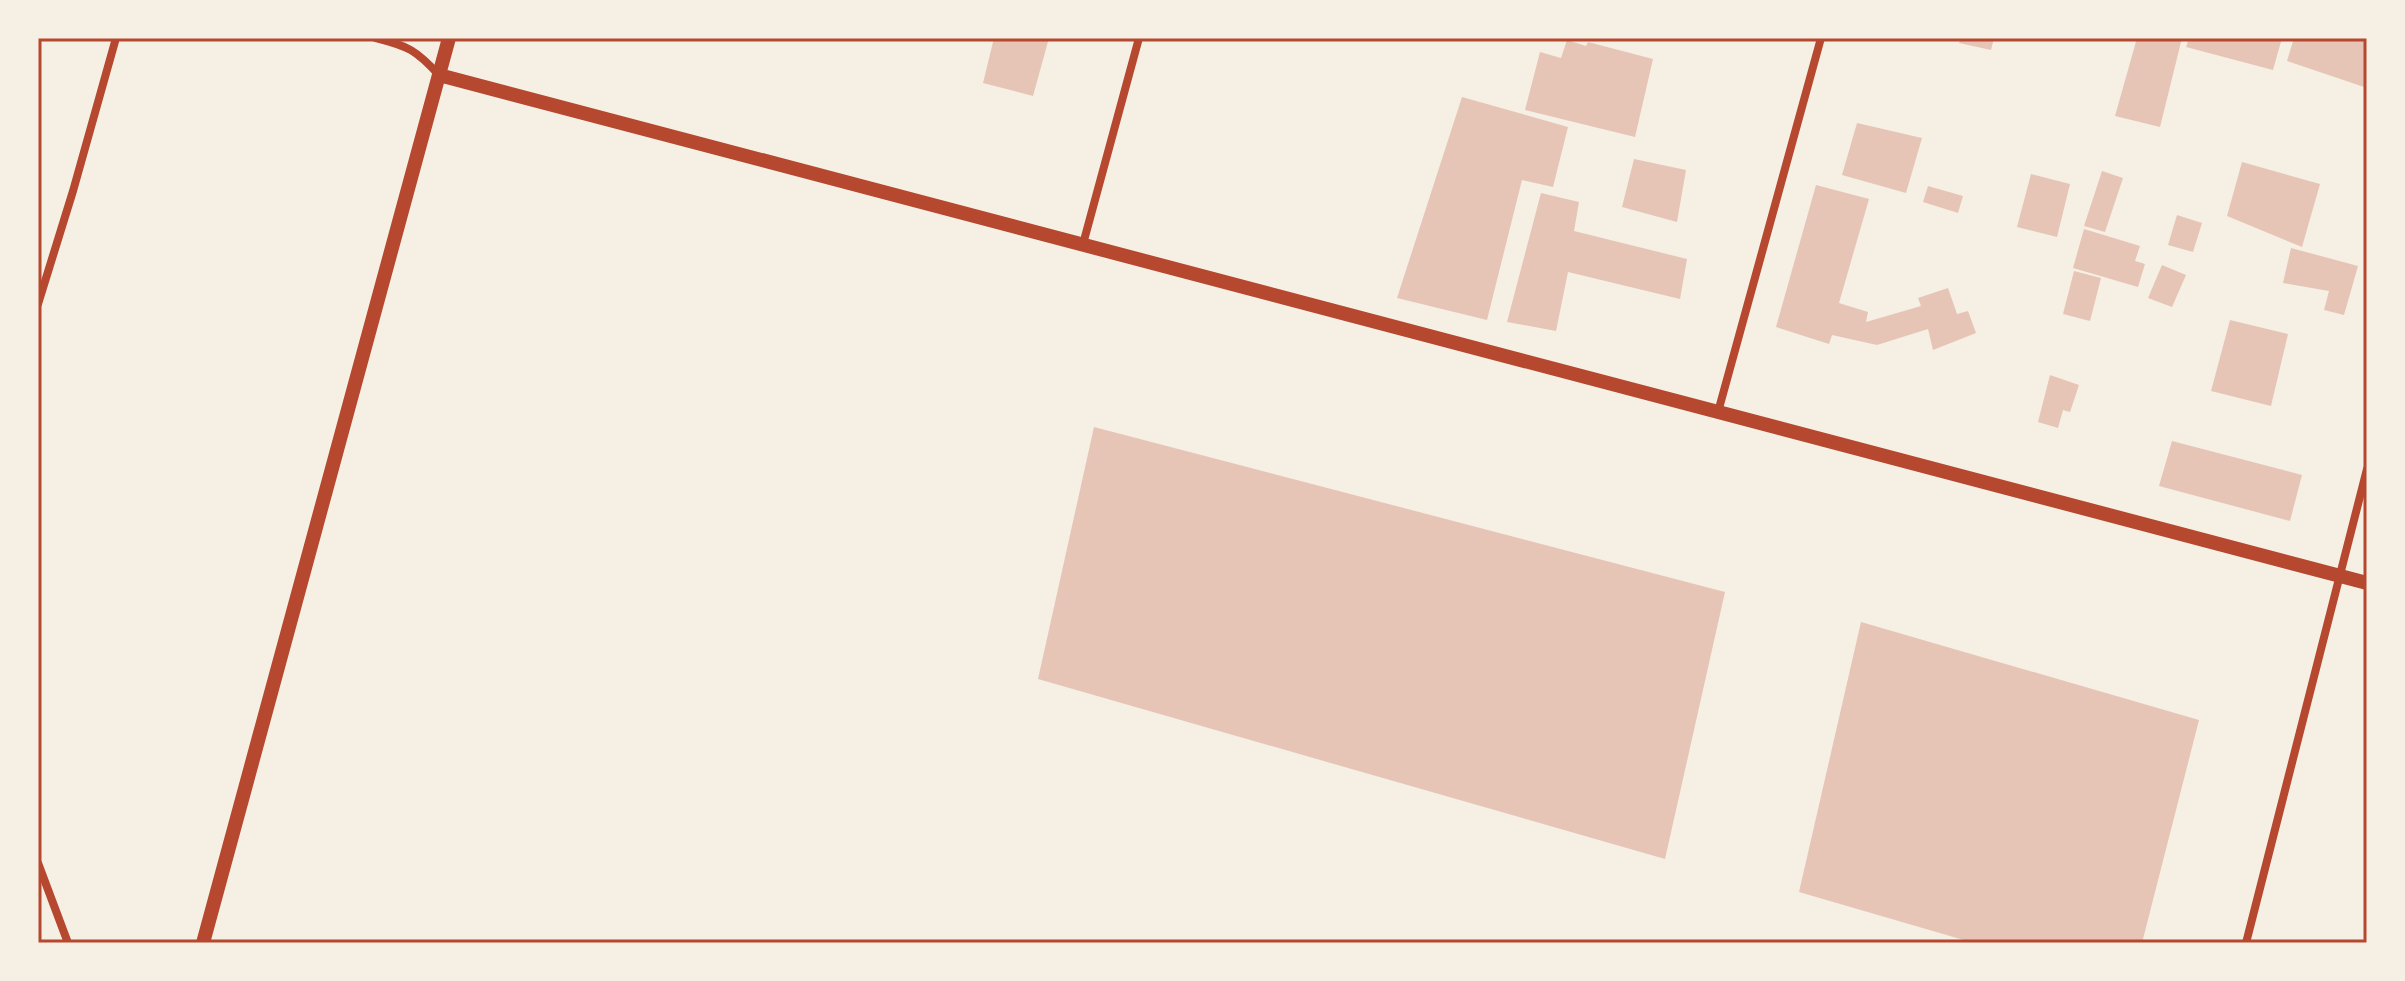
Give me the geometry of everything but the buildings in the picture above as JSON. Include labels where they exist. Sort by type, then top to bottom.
[{"type":"street","points":[[38,304],[116,38]]},
{"type":"street","points":[[376,38],[402,45],[421,55],[439,75],[2367,583]]},
{"type":"street","points":[[203,943],[449,38]]},
{"type":"street","points":[[1083,244],[1139,38]]},
{"type":"street","points":[[1718,412],[1821,38]]},
{"type":"street","points":[[2246,943],[2367,469]]},
{"type":"street","points":[[38,863],[68,943]]}]
